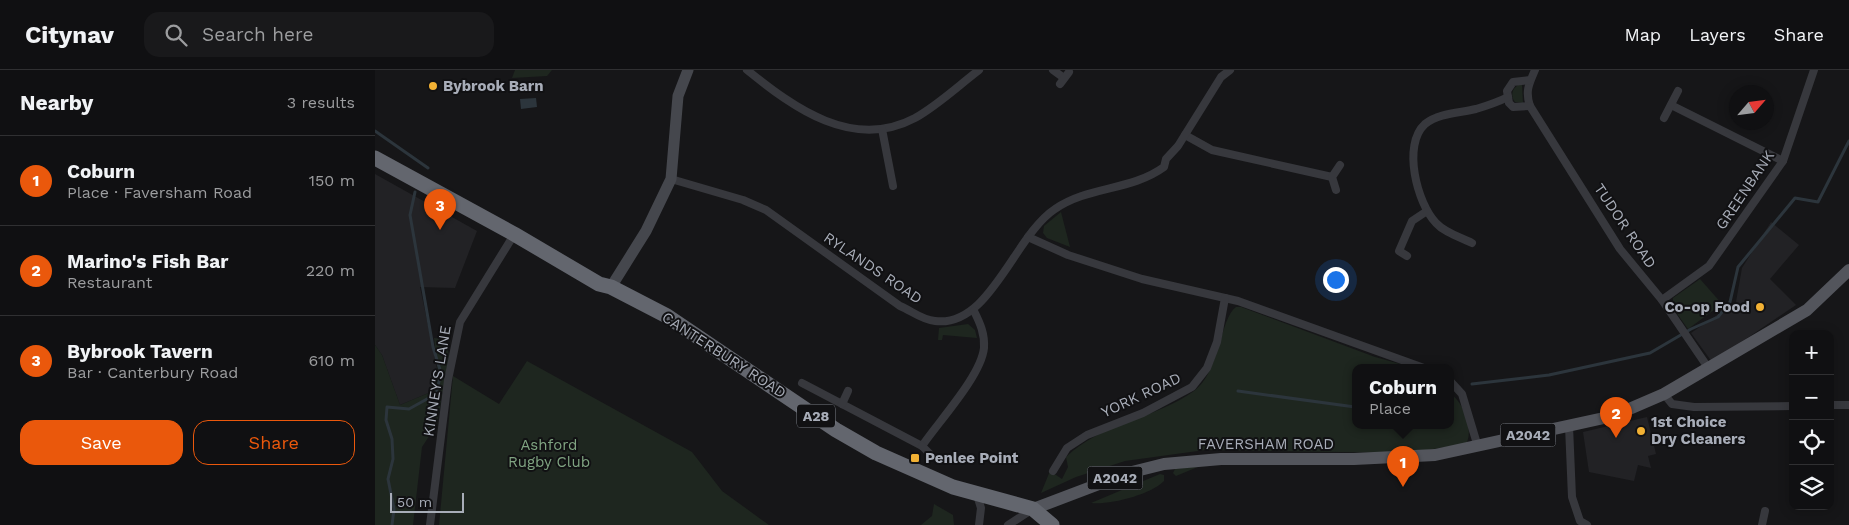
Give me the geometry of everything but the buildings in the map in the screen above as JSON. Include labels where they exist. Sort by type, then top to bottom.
[{"type":"highway","name":"CANTERBURY ROAD","points":[[375,152],[451,190],[516,231]]},
{"type":"highway","name":"CANTERBURY ROAD","points":[[375,158],[597,272],[611,287],[667,316],[836,430],[909,468],[953,487],[1033,509],[1052,525]]},
{"type":"main road","name":"FAVERSHAM ROAD","points":[[1033,509],[1113,479],[1164,464],[1221,459],[1394,458],[1435,455],[1613,416],[1665,394],[1807,310],[1849,270]]},
{"type":"street","points":[[611,287],[646,231],[671,179],[677,96],[688,70]]},
{"type":"street","points":[[747,70],[823,122],[841,128],[883,129],[914,118],[979,70]]},
{"type":"street","points":[[1053,70],[1064,78]]},
{"type":"street","points":[[922,446],[979,366],[984,347],[983,335],[974,311],[1040,219],[1079,196],[1126,186],[1155,174],[1164,168],[1166,159],[1185,135],[1221,77],[1230,70]]},
{"type":"street","points":[[1530,106],[1513,107],[1509,103],[1507,90],[1513,82],[1530,80],[1535,70]]},
{"type":"street","name":"GREENBANK","points":[[1662,300],[1709,266],[1783,161],[1814,70]]},
{"type":"street","name":"TUDOR ROAD","points":[[1530,80],[1527,92],[1530,106],[1621,249],[1662,300],[1709,369]]},
{"type":"street","points":[[1664,118],[1677,91]]},
{"type":"street","points":[[1472,243],[1447,232],[1435,223],[1427,211],[1413,163],[1419,132],[1425,125],[1439,117],[1477,109],[1508,97]]},
{"type":"street","points":[[1671,105],[1783,161]]},
{"type":"street","points":[[883,129],[893,186]]},
{"type":"street","points":[[1185,135],[1212,150],[1332,177]]},
{"type":"street","points":[[1332,177],[1340,165]]},
{"type":"street","points":[[1332,177],[1336,190]]},
{"type":"street","name":"RYLANDS ROAD","points":[[671,179],[743,200],[766,210],[874,289],[923,318],[935,321],[954,320],[974,311]]},
{"type":"street","points":[[1407,256],[1399,251],[1412,222],[1427,211]]},
{"type":"street","name":"KINNEY'S LANE","points":[[430,525],[448,380],[460,322],[516,231]]},
{"type":"street","points":[[1028,237],[1068,255],[1142,279],[1225,298],[1413,364]]},
{"type":"street","name":"YORK ROAD","points":[[1053,471],[1067,448],[1087,435],[1143,412],[1192,387],[1207,368],[1217,342],[1225,298]]},
{"type":"street","points":[[802,383],[922,446],[933,457]]},
{"type":"street","points":[[1454,385],[1462,394],[1478,447]]},
{"type":"street","points":[[841,404],[848,391]]},
{"type":"street","points":[[1665,394],[1671,404],[1694,407],[1789,406]]},
{"type":"street","points":[[1834,405],[1849,404]]},
{"type":"street","points":[[1569,426],[1572,498],[1580,521],[1587,525]]},
{"type":"street","points":[[977,495],[981,508],[979,525]]},
{"type":"street","points":[[1008,525],[1033,509]]},
{"type":"street","points":[[1762,525],[1765,511]]},
{"type":"shaded area","points":[[536,98],[537,107],[521,109],[520,99]]},
{"type":"shaded area","points":[[375,174],[477,231],[455,288],[420,287],[438,373],[431,392],[400,405],[382,355],[375,345]]},
{"type":"shaded area","points":[[1771,222],[1799,245],[1770,279],[1796,305],[1712,362],[1691,333],[1736,302],[1742,268]]},
{"type":"shaded area","points":[[1647,417],[1656,454],[1648,456],[1651,468],[1638,465],[1634,481],[1589,472],[1583,432]]},
{"type":"green space","points":[[515,70],[552,70],[547,76],[512,78]]},
{"type":"green space","points":[[1518,85],[1522,85],[1523,103],[1515,102],[1512,95]]},
{"type":"green space","points":[[1061,212],[1070,247],[1047,238],[1043,233],[1044,226]]},
{"type":"green space","points":[[1700,279],[1722,304],[1688,329],[1673,308],[1673,298]]},
{"type":"green space","points":[[1236,307],[1241,307],[1375,357],[1400,364],[1352,364],[1352,429],[1454,429],[1454,397],[1466,416],[1469,430],[1467,442],[1460,445],[1406,453],[1205,450],[1125,461],[1076,477],[1041,493],[1050,471],[1062,479],[1068,467],[1066,457],[1081,445],[1112,428],[1163,408],[1194,391],[1203,382],[1209,371],[1231,313]]},
{"type":"green space","points":[[968,324],[975,330],[977,338],[943,335],[942,340],[938,340],[939,328]]},
{"type":"green space","points":[[434,338],[446,339],[449,356],[437,424],[422,447],[413,525],[375,525],[375,345],[382,355],[400,405],[431,392],[438,373]]},
{"type":"green space","name":"Ashford Rugby Club","points":[[527,361],[692,452],[722,491],[769,525],[439,525],[453,376],[499,404]]},
{"type":"green space","points":[[1200,466],[1176,476],[1173,473],[1175,469]]},
{"type":"green space","points":[[1160,474],[1164,475],[1164,481],[1140,495],[1119,501],[1091,503]]},
{"type":"green space","points":[[934,504],[953,515],[954,525],[921,525],[932,516]]},
{"type":"waterway","points":[[375,131],[428,168]]},
{"type":"waterway","points":[[1472,384],[1549,375],[1650,353],[1691,329],[1718,317],[1730,302],[1738,267],[1795,198],[1818,202],[1849,141]]},
{"type":"waterway","points":[[392,525],[394,509],[388,479],[393,459],[392,439],[386,420],[387,407],[409,409],[436,394],[441,373],[433,347],[410,215],[415,192]]},
{"type":"waterway","points":[[1238,391],[1352,407]]},
{"type":"place","name":"Bybrook Barn","points":[[433,86]]},
{"type":"place","name":"Bybrook Tavern","points":[[440,230]]},
{"type":"place","name":"Co-op Food","points":[[1760,307]]},
{"type":"place","name":"1st Choice Dry Cleaners","points":[[1641,431]]},
{"type":"place","name":"Marino's Fish Bar","points":[[1616,438]]},
{"type":"place","name":"Penlee Point","points":[[915,458]]},
{"type":"place","name":"Coburn","points":[[1403,487]]}]
